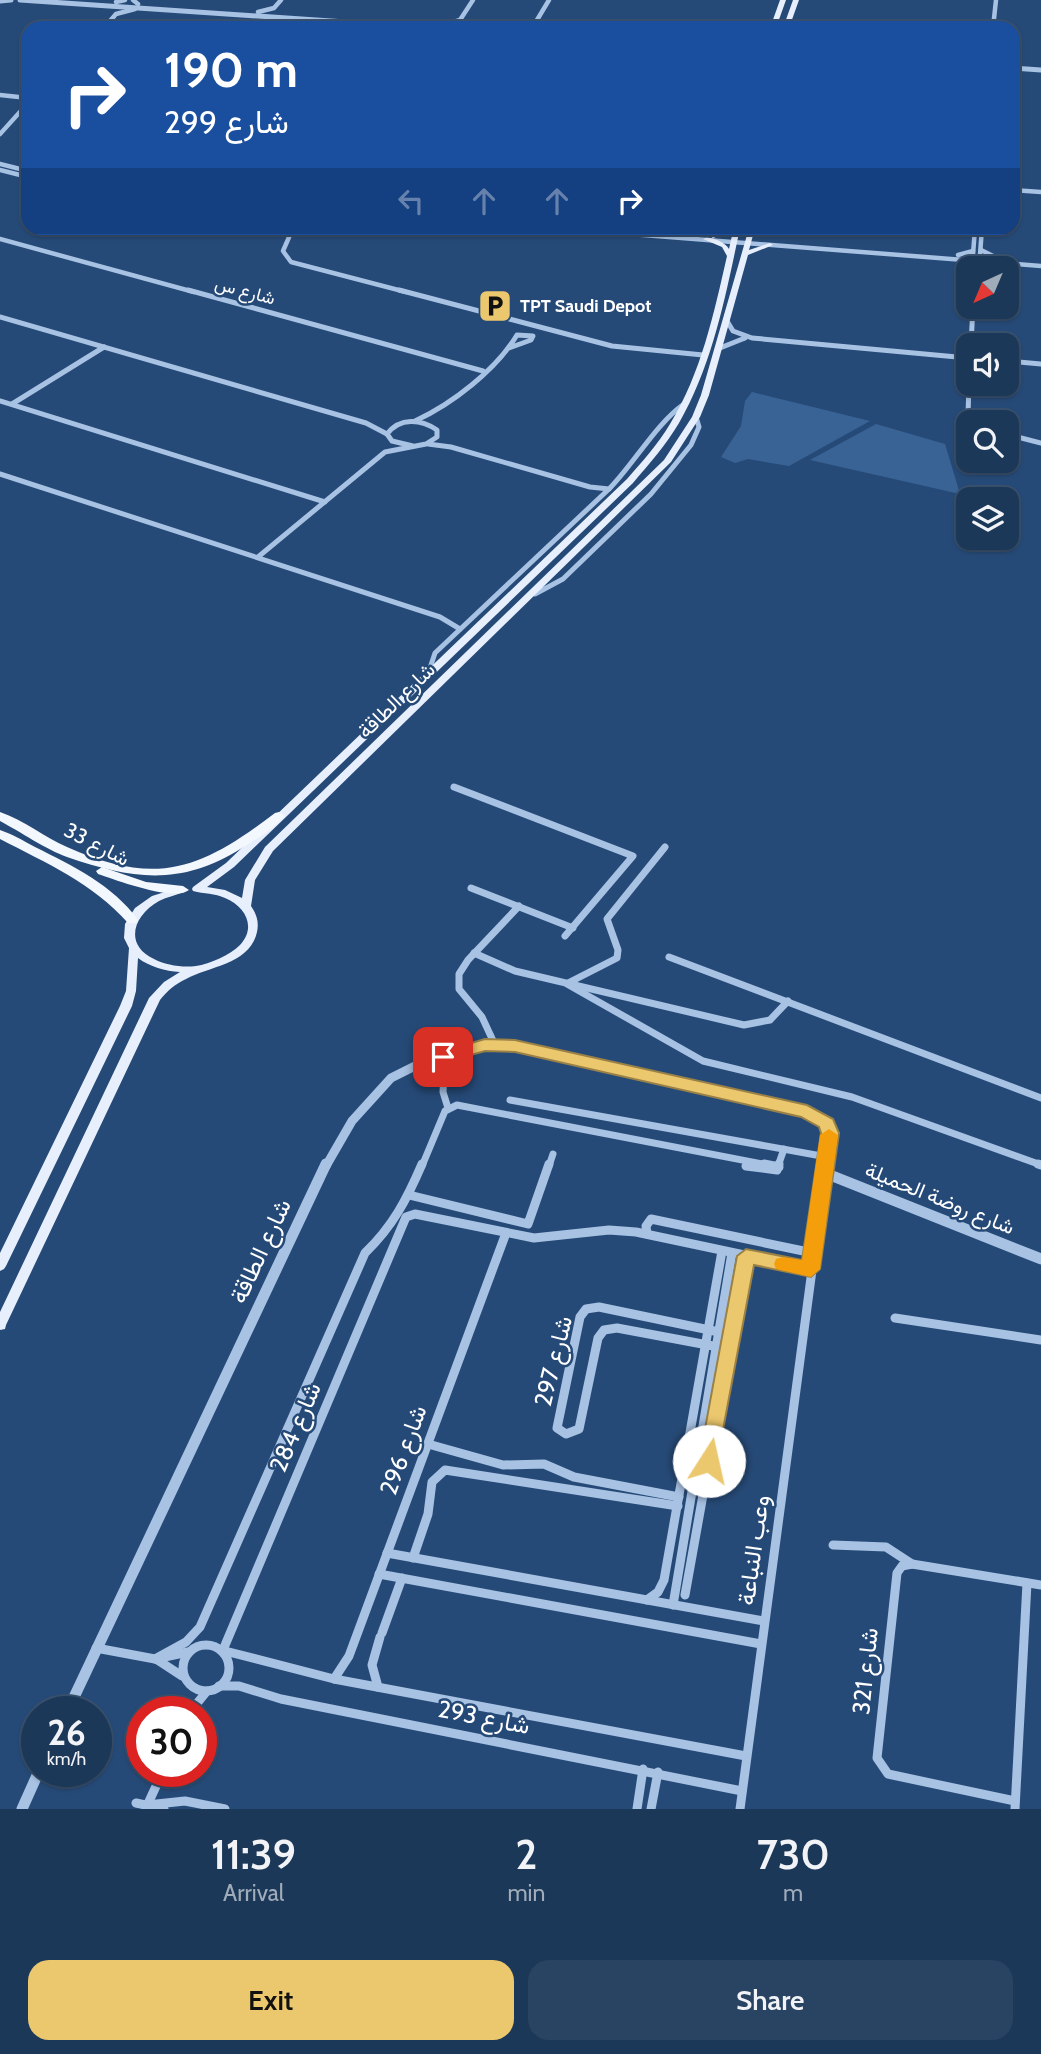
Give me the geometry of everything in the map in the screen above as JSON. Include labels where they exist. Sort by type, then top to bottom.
[{"type":"highway","name":"شارع 33","points":[[0,816],[121,879],[183,890]]},
{"type":"highway","points":[[64,850],[130,871],[183,870],[226,856],[279,816]]},
{"type":"highway","name":"شارع 33","points":[[0,834],[95,885],[112,897],[132,920]]},
{"type":"main road","points":[[776,21],[783,0]]},
{"type":"main road","points":[[788,21],[796,0]]},
{"type":"main road","points":[[710,238],[718,235]]},
{"type":"main road","name":"شارع الطاقة","points":[[246,906],[250,880],[269,849],[535,594],[667,462],[696,417],[720,348],[745,254],[739,235]]},
{"type":"main road","points":[[735,291],[734,280],[741,235]]},
{"type":"main road","name":"شارع الطاقة","points":[[197,889],[230,865],[630,481],[667,434],[684,404],[702,355],[730,255],[746,235]]},
{"type":"main road","points":[[745,254],[770,243],[759,235]]},
{"type":"main road","points":[[710,238],[724,246],[730,255]]},
{"type":"main road","points":[[0,1266],[126,1006],[131,991],[133,950],[128,935],[132,920],[146,904],[183,890],[197,889],[230,895],[246,906],[254,925],[247,945],[225,961],[195,970],[162,989],[149,1007],[0,1325]]},
{"type":"main road","points":[[133,950],[152,964],[195,970]]},
{"type":"street","points":[[0,1],[12,0]]},
{"type":"street","points":[[20,0],[107,6],[137,4]]},
{"type":"street","points":[[89,0],[257,14],[337,17]]},
{"type":"street","points":[[116,2],[125,0]]},
{"type":"street","points":[[257,14],[274,8],[281,0]]},
{"type":"street","points":[[456,21],[460,20],[473,0]]},
{"type":"street","points":[[538,21],[549,0]]},
{"type":"street","points":[[994,21],[996,0]]},
{"type":"street","points":[[58,3],[128,6],[137,4]]},
{"type":"street","points":[[110,21],[117,14],[137,4]]},
{"type":"street","points":[[107,6],[117,14]]},
{"type":"street","points":[[274,8],[282,15]]},
{"type":"street","points":[[257,14],[398,21]]},
{"type":"street","points":[[257,14],[259,21]]},
{"type":"street","points":[[270,21],[282,15],[352,21]]},
{"type":"street","points":[[1020,66],[1041,67]]},
{"type":"street","points":[[0,94],[21,97]]},
{"type":"street","points":[[0,94],[21,97]]},
{"type":"street","points":[[13,121],[21,108]]},
{"type":"street","points":[[0,134],[21,115]]},
{"type":"street","points":[[0,166],[21,170]]},
{"type":"street","points":[[0,166],[21,174]]},
{"type":"street","points":[[1020,192],[1041,194]]},
{"type":"street","points":[[290,235],[283,251],[291,262],[612,346],[702,355]]},
{"type":"street","points":[[671,235],[956,259]]},
{"type":"street","points":[[682,235],[710,238]]},
{"type":"street","points":[[972,256],[974,235]]},
{"type":"street","points":[[981,256],[982,235]]},
{"type":"street","name":"شارع س","points":[[0,239],[483,371]]},
{"type":"street","points":[[770,243],[960,256]]},
{"type":"street","points":[[981,250],[991,256]]},
{"type":"street","points":[[1019,262],[1041,264]]},
{"type":"street","points":[[0,317],[366,423],[398,424],[413,421],[434,411],[509,348],[518,334],[533,336],[531,340],[509,348]]},
{"type":"street","points":[[727,321],[733,331],[752,338]]},
{"type":"street","points":[[720,348],[735,340],[752,338],[956,357]]},
{"type":"street","points":[[12,404],[104,347]]},
{"type":"street","points":[[1019,362],[1041,364]]},
{"type":"street","points":[[0,401],[325,502]]},
{"type":"street","name":"شارع الطاقة","points":[[429,672],[435,653],[610,488],[635,461],[670,414],[684,404]]},
{"type":"street","points":[[434,411],[431,419],[437,437],[451,447]]},
{"type":"street","points":[[413,421],[433,426]]},
{"type":"street","points":[[366,423],[397,444],[412,446]]},
{"type":"street","points":[[385,452],[388,436],[398,424]]},
{"type":"street","points":[[426,444],[437,437]]},
{"type":"street","points":[[1019,437],[1041,443]]},
{"type":"street","points":[[258,557],[385,452],[412,446],[426,444],[451,447],[590,487],[610,488]]},
{"type":"street","points":[[0,474],[440,617],[460,629]]},
{"type":"street","points":[[590,487],[602,496]]},
{"type":"street","points":[[440,617],[471,620]]},
{"type":"street","points":[[454,787],[633,856],[565,936]]},
{"type":"street","points":[[567,984],[617,958],[618,950],[607,926],[607,919],[665,848]]},
{"type":"street","points":[[471,888],[573,928]]},
{"type":"street","points":[[495,1045],[482,1017],[459,989],[458,974],[474,953],[519,906]]},
{"type":"street","points":[[474,953],[509,970],[750,1026],[773,1020],[788,1001]]},
{"type":"street","points":[[669,957],[1041,1098]]},
{"type":"street","points":[[567,984],[703,1061],[852,1097],[1041,1165]]},
{"type":"street","name":"شارع الطاقة","points":[[74,1696],[341,1137],[385,1084],[401,1072],[466,1050],[495,1045],[515,1046],[813,1113],[829,1128],[827,1157]]},
{"type":"street","points":[[443,1074],[443,1093],[448,1108]]},
{"type":"street","points":[[510,1100],[827,1157],[825,1172]]},
{"type":"street","points":[[155,1658],[186,1642],[200,1627],[365,1253],[389,1230],[409,1195],[442,1114],[448,1108],[467,1105],[779,1167]]},
{"type":"street","points":[[746,1166],[773,1171],[779,1167],[784,1149]]},
{"type":"street","points":[[409,1195],[528,1224],[553,1154]]},
{"type":"street","name":"وعب النباعة","points":[[740,1809],[825,1172]]},
{"type":"street","name":"شارع روضة الحميلة","points":[[825,1172],[1041,1259]]},
{"type":"street","name":"شارع 284","points":[[224,1650],[404,1219],[415,1214],[506,1233]]},
{"type":"street","points":[[647,1234],[646,1226],[650,1219],[813,1253]]},
{"type":"street","points":[[506,1233],[542,1238],[609,1230],[647,1234],[811,1269]]},
{"type":"street","name":"شارع 296","points":[[334,1679],[346,1662],[506,1233]]},
{"type":"street","points":[[646,1600],[655,1595],[663,1584],[683,1479],[717,1347],[723,1314],[727,1252]]},
{"type":"street","points":[[685,1595],[706,1345],[727,1252]]},
{"type":"street","points":[[673,1605],[718,1411],[746,1256]]},
{"type":"street","name":"شارع 297","points":[[719,1332],[599,1307],[586,1309],[580,1317],[557,1427],[569,1434],[579,1429],[598,1338],[604,1329],[617,1328],[729,1349]]},
{"type":"street","points":[[723,1314],[735,1316]]},
{"type":"street","points":[[895,1318],[1041,1340]]},
{"type":"street","points":[[701,1408],[718,1411]]},
{"type":"street","points":[[428,1444],[503,1465],[544,1464],[574,1477],[679,1502]]},
{"type":"street","points":[[413,1558],[428,1514],[432,1482],[445,1470],[679,1502]]},
{"type":"street","points":[[683,1479],[694,1481]]},
{"type":"street","points":[[833,1545],[860,1544],[888,1549],[904,1555],[912,1564],[1041,1586]]},
{"type":"street","points":[[387,1553],[764,1621]]},
{"type":"street","name":"شارع 321","points":[[912,1564],[902,1566],[897,1573],[877,1758],[881,1768],[888,1774],[1015,1805]]},
{"type":"street","points":[[379,1574],[761,1644]]},
{"type":"street","points":[[378,1687],[372,1665],[402,1578]]},
{"type":"street","points":[[1015,1805],[1027,1583]]},
{"type":"street","points":[[96,1648],[155,1658],[210,1646],[224,1650],[231,1669],[219,1686],[207,1690],[191,1687],[182,1676],[155,1658]]},
{"type":"street","points":[[182,1676],[182,1664],[194,1650]]},
{"type":"street","name":"شارع 293","points":[[224,1650],[334,1679],[746,1756]]},
{"type":"street","name":"شارع 293","points":[[219,1686],[239,1686],[281,1699],[643,1769],[742,1791]]},
{"type":"street","points":[[202,1696],[207,1690]]},
{"type":"street","points":[[637,1809],[643,1769]]},
{"type":"street","points":[[651,1809],[658,1772]]},
{"type":"street","points":[[22,1809],[32,1787]]},
{"type":"street","points":[[145,1807],[155,1787]]},
{"type":"street","points":[[145,1807],[185,1801],[225,1809]]},
{"type":"street","points":[[145,1807],[164,1809]]},
{"type":"shaded area","points":[[752,392],[870,421],[789,466],[748,459],[735,463],[721,457],[741,426],[745,401]]},
{"type":"shaded area","points":[[876,424],[945,444],[958,487],[956,493],[810,460]]},
{"type":"slow traffic","points":[[783,1264],[811,1269],[829,1135]]},
{"type":"place","name":"TPT Saudi Depot","points":[[495,306]]},
{"type":"route","points":[[443,1057],[485,1045],[515,1046],[807,1112],[818,1116],[827,1124],[830,1133],[811,1269],[746,1256],[709,1461]]}]
